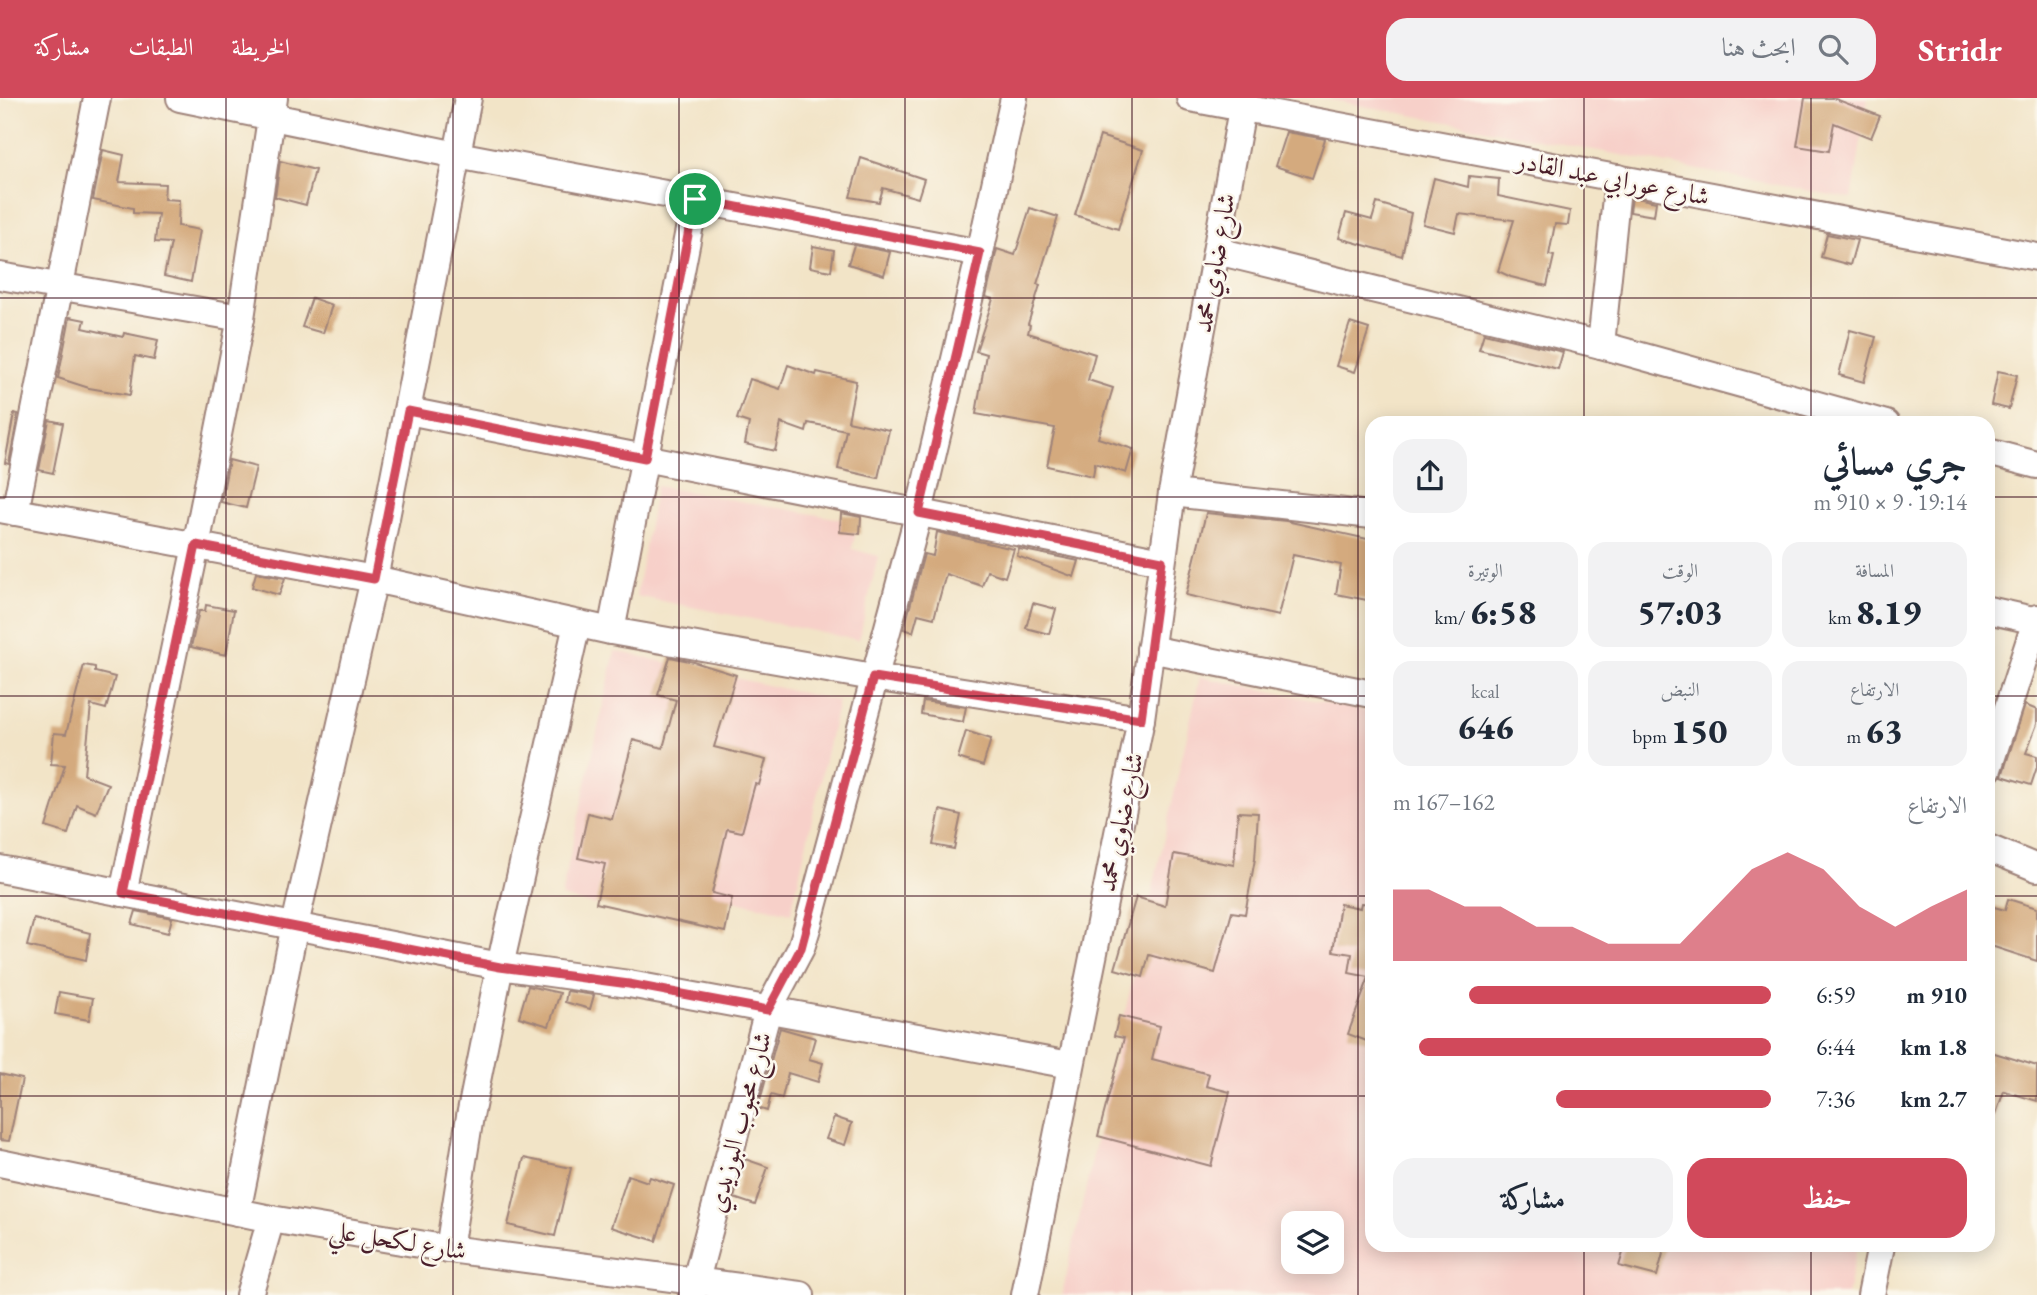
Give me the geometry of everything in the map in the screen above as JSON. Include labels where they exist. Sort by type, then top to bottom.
[{"type":"street","points":[[97,98],[60,285],[7,510],[374,579],[611,631],[873,677],[1141,719]]},
{"type":"street","points":[[180,98],[273,107],[457,155],[980,253]]},
{"type":"street","points":[[237,1212],[295,925],[374,579],[468,98]]},
{"type":"street","name":"شارع محبوب البوزيدي","points":[[694,1288],[768,1010],[805,937],[919,513],[1013,98]]},
{"type":"street","name":"شارع عورابي عبد القادر","points":[[1190,98],[1243,103],[1618,178],[2037,257]]},
{"type":"street","name":"شارع ضاوي محمد","points":[[1025,1295],[1141,719],[1172,493],[1243,103]]},
{"type":"street","points":[[123,893],[241,318],[273,107]]},
{"type":"street","points":[[1601,345],[1618,178]]},
{"type":"street","points":[[611,631],[695,199]]},
{"type":"street","points":[[1217,251],[1601,345],[1857,416]]},
{"type":"street","points":[[0,276],[241,318]]},
{"type":"street","points":[[408,411],[1162,561]]},
{"type":"street","points":[[1995,454],[2037,465]]},
{"type":"street","points":[[1172,493],[1365,514]]},
{"type":"street","points":[[1995,611],[2037,620],[1995,748]]},
{"type":"street","points":[[449,1249],[470,1116],[500,967],[577,624]]},
{"type":"street","points":[[1150,649],[1365,693]]},
{"type":"street","points":[[1995,851],[2037,868]]},
{"type":"street","points":[[0,869],[500,967],[629,984],[1070,1065]]},
{"type":"street","name":"شارع لكحل علي","points":[[0,1163],[271,1219],[449,1249],[694,1288],[800,1295]]},
{"type":"street","points":[[249,1295],[271,1219]]},
{"type":"street","points":[[1871,1295],[1880,1252]]},
{"type":"shaded area","points":[[1321,98],[1868,98],[1852,199]]},
{"type":"shaded area","points":[[656,486],[858,522],[852,549],[878,556],[859,640],[636,596]]},
{"type":"shaded area","points":[[615,651],[838,701],[791,913],[602,871],[595,905],[561,897]]},
{"type":"shaded area","points":[[1200,677],[1365,711],[1365,1252],[1856,1252],[1847,1295],[1062,1295]]},
{"type":"building","points":[[1805,98],[1833,98],[1880,116],[1871,138],[1834,123],[1829,151],[1797,146]]},
{"type":"building","points":[[1286,132],[1325,139],[1312,178],[1275,166]]},
{"type":"building","points":[[1100,136],[1143,150],[1118,229],[1075,215]]},
{"type":"building","points":[[103,150],[124,155],[119,182],[165,184],[164,199],[179,200],[178,226],[200,230],[191,282],[164,276],[171,243],[155,242],[158,214],[133,213],[133,208],[93,200]]},
{"type":"building","points":[[861,158],[924,179],[918,198],[883,188],[879,202],[850,197]]},
{"type":"building","points":[[280,161],[315,170],[306,205],[275,197]]},
{"type":"building","points":[[1469,176],[1499,179],[1498,196],[1570,211],[1568,225],[1555,224],[1549,255],[1554,256],[1547,286],[1498,271],[1514,220],[1459,214],[1455,232],[1423,224],[1434,178],[1468,187]]},
{"type":"building","points":[[1632,197],[1656,202],[1654,216],[1630,212]]},
{"type":"building","points":[[1377,203],[1411,213],[1402,256],[1339,238],[1346,213],[1372,220]]},
{"type":"building","points":[[1030,208],[1058,217],[1037,284],[1040,285],[1028,324],[1028,333],[1095,354],[1088,380],[1113,388],[1098,438],[1133,449],[1126,473],[1095,463],[1093,476],[1047,466],[1055,428],[976,414],[986,354],[976,351],[993,299],[986,297],[997,249],[1015,255]]},
{"type":"building","points":[[1827,234],[1857,240],[1850,265],[1821,257]]},
{"type":"building","points":[[854,245],[890,252],[884,275],[848,264]]},
{"type":"building","points":[[813,246],[834,250],[831,271],[810,267]]},
{"type":"building","points":[[312,298],[332,305],[323,333],[302,327]]},
{"type":"building","points":[[70,317],[85,320],[83,328],[123,337],[124,333],[158,340],[154,360],[135,356],[130,395],[89,388],[58,378]]},
{"type":"building","points":[[1350,323],[1369,329],[1355,372],[1336,366]]},
{"type":"building","points":[[1850,330],[1876,337],[1864,382],[1839,375]]},
{"type":"building","points":[[1484,333],[1563,352],[1558,369],[1479,349]]},
{"type":"building","points":[[788,365],[816,375],[817,372],[856,381],[848,421],[889,430],[878,478],[838,469],[846,430],[808,423],[806,432],[781,423],[775,451],[745,444],[749,423],[737,419],[750,379],[780,389]]},
{"type":"building","points":[[1998,371],[2017,375],[2009,409],[1991,405]]},
{"type":"building","points":[[14,413],[18,414],[9,464],[5,463]]},
{"type":"building","points":[[49,420],[63,423],[53,473],[39,470]]},
{"type":"building","points":[[229,460],[256,467],[246,508],[221,502]]},
{"type":"building","points":[[841,513],[861,517],[860,534],[840,532]]},
{"type":"building","points":[[1206,513],[1286,521],[1365,538],[1365,600],[1336,594],[1341,565],[1293,555],[1278,616],[1186,595]]},
{"type":"building","points":[[937,532],[1014,549],[1005,577],[987,571],[982,586],[946,574],[934,618],[918,614],[913,632],[904,629],[924,554],[933,556]]},
{"type":"building","points":[[1019,549],[1079,561],[1074,577],[1017,556]]},
{"type":"building","points":[[256,573],[285,578],[279,595],[252,587]]},
{"type":"building","points":[[1033,603],[1056,609],[1049,634],[1026,628]]},
{"type":"building","points":[[206,605],[234,610],[226,655],[191,647],[199,611],[205,611]]},
{"type":"building","points":[[670,657],[736,675],[714,747],[766,760],[759,785],[755,784],[742,832],[727,829],[712,893],[732,898],[725,932],[596,903],[605,864],[578,858],[588,813],[612,819],[633,740],[663,748],[676,700],[658,695]]},
{"type":"building","points":[[84,665],[95,667],[95,672],[115,677],[106,709],[91,705],[84,775],[108,784],[96,813],[77,805],[68,834],[46,827],[65,765],[51,764],[54,733],[66,734]]},
{"type":"building","points":[[923,701],[966,707],[963,722],[921,714]]},
{"type":"building","points":[[2025,705],[2037,710],[2037,724],[2026,753],[2037,756],[2037,767],[2031,785],[2002,776]]},
{"type":"building","points":[[966,731],[991,739],[983,766],[958,758]]},
{"type":"building","points":[[940,810],[961,815],[954,849],[933,845]]},
{"type":"building","points":[[1238,812],[1258,813],[1255,859],[1245,914],[1232,912],[1215,973],[1149,955],[1143,977],[1115,969],[1136,897],[1165,906],[1174,854],[1234,865]]},
{"type":"building","points":[[2008,899],[2037,908],[2037,961],[1995,947],[1995,907],[2005,910]]},
{"type":"building","points":[[1361,903],[1365,903],[1365,976],[1349,973],[1352,954],[1333,951],[1340,904],[1360,908]]},
{"type":"building","points":[[136,911],[172,918],[168,933],[132,924]]},
{"type":"building","points":[[34,919],[90,933],[86,960],[27,946]]},
{"type":"building","points":[[528,986],[560,993],[549,1026],[519,1017]]},
{"type":"building","points":[[1365,988],[1365,1040],[1348,1034]]},
{"type":"building","points":[[567,991],[594,995],[590,1009],[565,1002]]},
{"type":"building","points":[[59,992],[93,998],[89,1020],[55,1014]]},
{"type":"building","points":[[1119,1016],[1160,1026],[1152,1059],[1209,1074],[1206,1086],[1230,1092],[1211,1166],[1098,1136],[1124,1038],[1114,1036]]},
{"type":"building","points":[[780,1028],[815,1038],[809,1059],[823,1063],[818,1082],[788,1073],[782,1098],[771,1095],[767,1111],[758,1108]]},
{"type":"building","points":[[1995,1053],[2037,1066],[2037,1101],[2004,1091],[1995,1117]]},
{"type":"building","points":[[0,1074],[22,1079],[9,1141],[0,1140]]},
{"type":"building","points":[[834,1117],[852,1123],[845,1145],[826,1139]]},
{"type":"building","points":[[524,1158],[571,1168],[555,1236],[508,1225]]},
{"type":"building","points":[[745,1159],[768,1167],[755,1205],[734,1198]]},
{"type":"building","points":[[628,1175],[648,1182],[650,1177],[674,1185],[656,1241],[611,1227]]},
{"type":"building","points":[[1623,1252],[1663,1252],[1657,1276],[1619,1266]]},
{"type":"route","points":[[695,199],[980,253],[919,513],[1162,561],[1141,719],[873,677],[801,948],[768,1010],[629,984],[500,967],[123,893],[196,545],[374,579],[408,411],[645,458],[695,199]]}]
